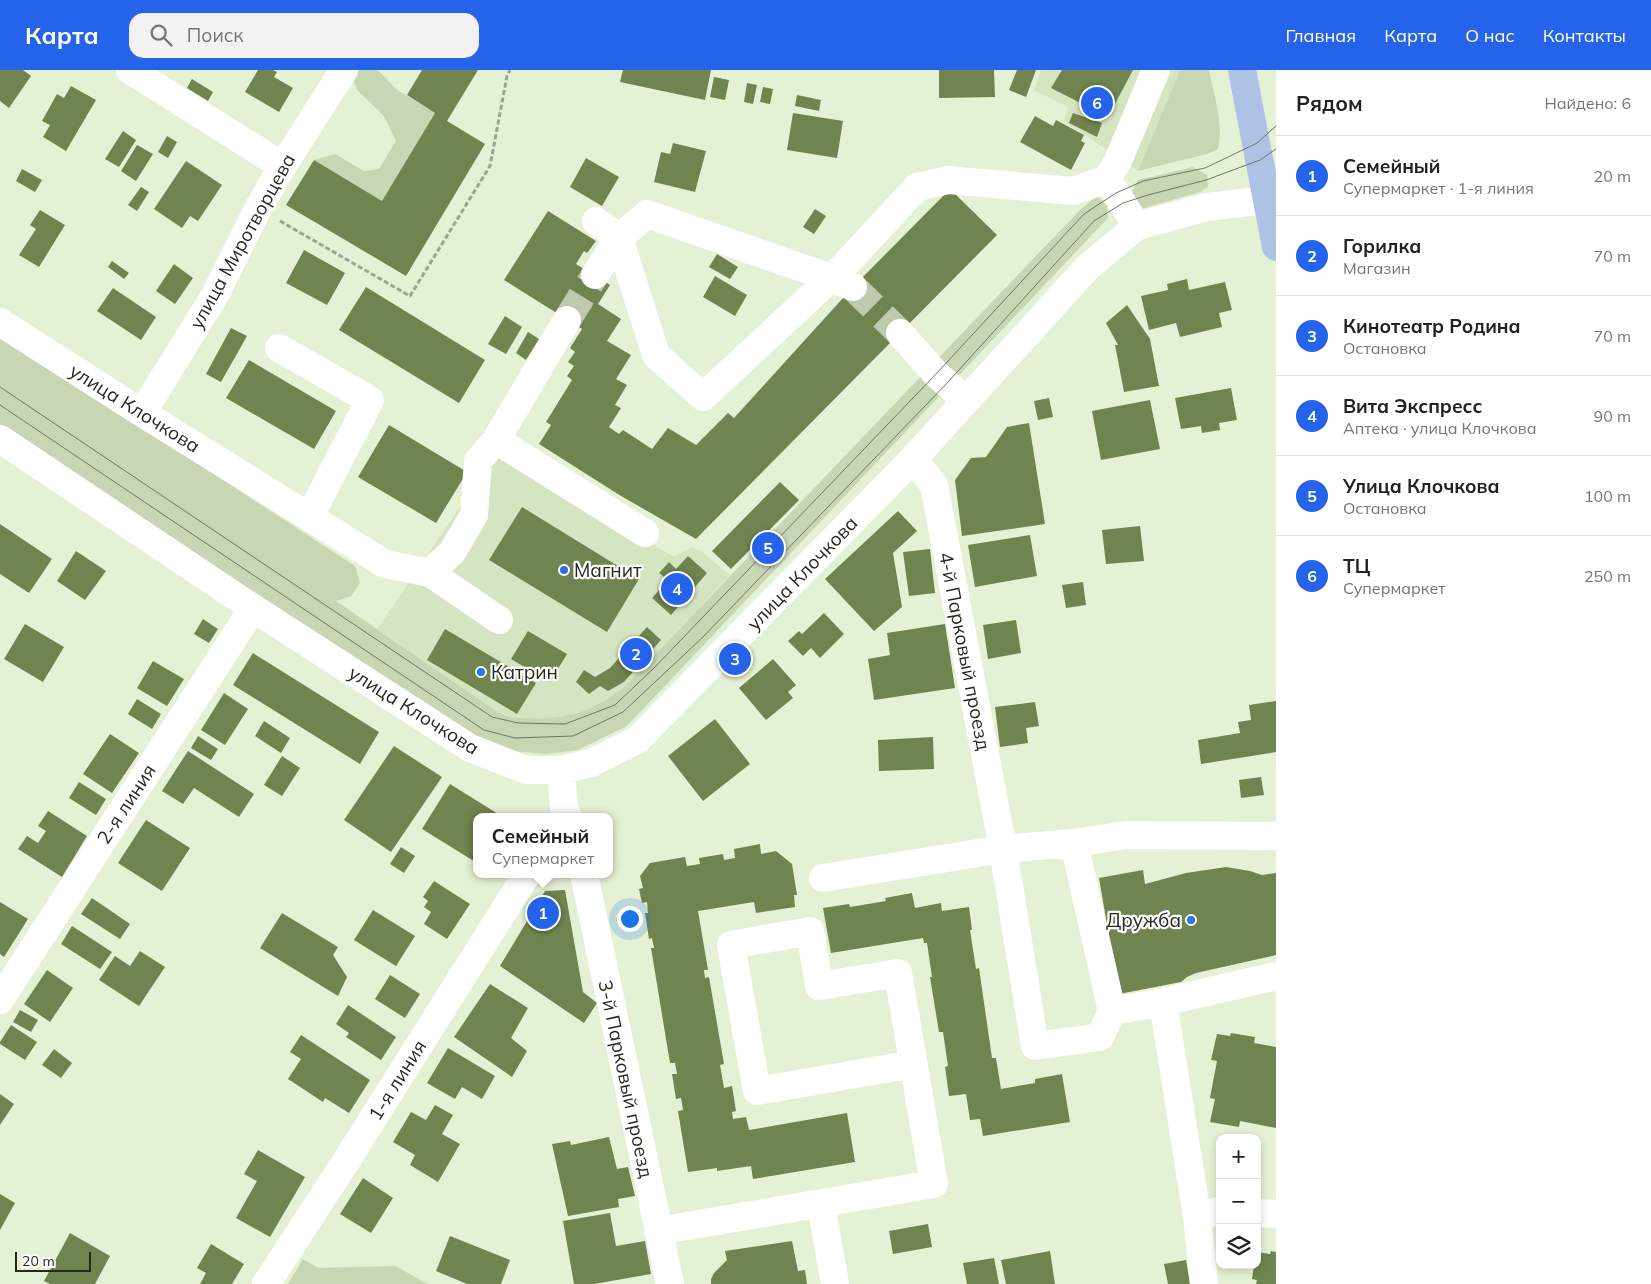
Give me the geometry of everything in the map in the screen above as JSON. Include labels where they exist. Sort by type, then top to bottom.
[{"type":"main road","points":[[1242,70],[1272,201],[1276,247]]},
{"type":"street","points":[[130,70],[282,167]]},
{"type":"street","name":"улица Миротворцева","points":[[142,413],[215,295],[259,207],[282,167],[344,70]]},
{"type":"street","points":[[596,220],[619,238],[656,355],[704,396],[842,283],[918,187],[948,180],[1073,191],[1107,179],[1118,161],[1156,70]]},
{"type":"street","points":[[1107,179],[1137,226]]},
{"type":"street","name":"улица Клочкова","points":[[0,439],[253,608],[470,748],[526,770],[561,770],[591,763],[637,740],[913,459],[1088,266],[1137,226],[1207,207],[1272,201]]},
{"type":"street","points":[[595,275],[619,238],[647,214],[842,283]]},
{"type":"street","points":[[499,620],[430,572],[452,552],[474,514],[478,461],[496,440],[567,320]]},
{"type":"street","name":"улица Клочкова","points":[[0,322],[385,564],[430,572]]},
{"type":"street","points":[[900,333],[936,374],[966,400]]},
{"type":"street","points":[[279,348],[370,400],[310,516]]},
{"type":"street","points":[[496,440],[645,533]]},
{"type":"street","name":"4-й Парковый проезд","points":[[913,459],[934,485],[1002,849],[1035,1046],[1100,1036],[1112,1011]]},
{"type":"street","name":"2-я линия","points":[[0,1000],[253,608]]},
{"type":"street","points":[[561,770],[564,813]]},
{"type":"street","points":[[823,878],[1002,849],[1074,843],[1125,835],[1276,836]]},
{"type":"street","points":[[1074,843],[1112,1011],[1162,1002],[1276,976]]},
{"type":"street","name":"1-я линия","points":[[266,1284],[525,878]]},
{"type":"street","name":"3-й Парковый проезд","points":[[585,878],[670,1284]]},
{"type":"street","points":[[658,1231],[934,1184],[914,1064],[898,973],[819,986],[810,931],[731,944],[757,1091],[914,1064]]},
{"type":"street","points":[[1162,1002],[1208,1213],[1204,1284]]},
{"type":"street","points":[[821,1204],[835,1284]]},
{"type":"street","points":[[1261,1212],[1276,1214]]},
{"type":"path","points":[[259,207],[410,296],[490,166],[507,76],[510,70]]},
{"type":"shaded area","points":[[359,70],[377,70],[396,89],[435,113],[382,201],[314,160],[335,154],[364,171],[379,169],[396,141],[384,116],[358,91],[353,80]]},
{"type":"shaded area","points":[[1041,70],[1180,70],[1138,171],[1064,121],[1068,107],[1034,90]]},
{"type":"shaded area","points":[[1180,70],[1209,70],[1219,120],[1220,139],[1218,149],[1207,154],[1138,171]]},
{"type":"shaded area","points":[[1193,167],[1207,175],[1208,187],[1200,192],[1141,209],[1130,196],[1138,180]]},
{"type":"shaded area","points":[[1097,196],[1107,206],[1108,218],[627,726],[578,750],[547,754],[512,751],[479,742],[0,426],[0,335],[355,566],[360,583],[351,596],[336,601],[492,708],[513,718],[539,719],[566,716],[602,702],[625,686],[1080,210]]},
{"type":"shaded area","points":[[498,451],[674,557],[691,547],[701,551],[730,575],[625,686],[609,699],[589,709],[564,717],[541,720],[510,717],[492,708],[377,629]]},
{"type":"shaded area","points":[[303,1259],[318,1268],[395,1266],[428,1284],[288,1284]]},
{"type":"building","points":[[0,70],[23,70],[31,76],[9,108],[0,101]]},
{"type":"building","points":[[258,70],[273,70],[277,72],[274,77],[293,88],[279,112],[245,92]]},
{"type":"building","points":[[422,70],[478,70],[447,121],[485,144],[406,276],[286,205],[314,160],[382,201],[435,113],[407,95]]},
{"type":"building","points":[[623,70],[711,70],[705,100],[620,82]]},
{"type":"building","points":[[939,70],[994,70],[995,97],[939,98]]},
{"type":"building","points":[[1017,70],[1036,70],[1026,97],[1009,90]]},
{"type":"building","points":[[1062,70],[1133,70],[1108,117],[1051,88]]},
{"type":"building","points":[[714,77],[729,80],[725,100],[710,97]]},
{"type":"building","points":[[192,79],[213,92],[208,101],[187,88]]},
{"type":"building","points":[[747,83],[757,85],[753,104],[744,102]]},
{"type":"building","points":[[71,86],[96,100],[66,151],[43,137],[50,125],[42,121],[57,94],[64,98]]},
{"type":"building","points":[[763,87],[773,89],[770,104],[760,102]]},
{"type":"building","points":[[797,95],[821,100],[819,111],[795,106]]},
{"type":"building","points":[[793,113],[843,121],[837,158],[787,150]]},
{"type":"building","points":[[1073,113],[1102,123],[1097,137],[1069,123]]},
{"type":"building","points":[[1035,116],[1053,126],[1056,120],[1084,135],[1081,141],[1085,143],[1071,170],[1020,142]]},
{"type":"building","points":[[123,131],[136,140],[119,167],[105,159]]},
{"type":"building","points":[[167,136],[177,142],[168,158],[158,152]]},
{"type":"building","points":[[673,143],[706,151],[695,192],[654,182],[661,152],[670,154]]},
{"type":"building","points":[[137,145],[153,154],[136,181],[121,171]]},
{"type":"building","points":[[586,158],[619,177],[602,206],[570,187]]},
{"type":"building","points":[[186,161],[222,185],[198,221],[190,216],[182,228],[154,209]]},
{"type":"building","points":[[22,169],[42,180],[35,192],[16,181]]},
{"type":"building","points":[[141,187],[149,192],[137,211],[128,205]]},
{"type":"building","points":[[950,189],[997,235],[696,539],[621,496],[539,444],[551,425],[546,422],[572,380],[567,376],[574,366],[568,362],[575,352],[570,348],[582,329],[504,280],[548,211],[596,241],[587,253],[584,251],[576,264],[610,285],[598,304],[621,319],[607,341],[631,355],[616,379],[627,385],[615,405],[621,408],[609,427],[619,434],[623,430],[652,449],[668,428],[696,445],[728,413],[734,418],[853,287]]},
{"type":"building","points":[[815,209],[826,216],[814,234],[803,227]]},
{"type":"building","points":[[40,210],[65,225],[39,267],[19,255],[36,229],[30,225]]},
{"type":"building","points":[[304,250],[345,273],[327,305],[286,283]]},
{"type":"building","points":[[717,254],[738,267],[730,279],[709,267]]},
{"type":"building","points":[[112,261],[129,273],[124,279],[108,267]]},
{"type":"building","points":[[174,264],[193,278],[175,304],[156,291]]},
{"type":"building","points":[[715,276],[747,295],[735,316],[703,297]]},
{"type":"building","points":[[1187,279],[1189,290],[1225,282],[1232,310],[1219,313],[1222,327],[1180,337],[1176,323],[1149,330],[1141,296],[1168,290],[1167,284]]},
{"type":"building","points":[[366,287],[485,360],[459,403],[339,330]]},
{"type":"building","points":[[113,288],[156,317],[141,340],[97,311]]},
{"type":"building","points":[[1127,305],[1150,339],[1159,386],[1124,392],[1115,345],[1118,345],[1106,323]]},
{"type":"building","points":[[505,316],[522,327],[506,354],[488,344]]},
{"type":"building","points":[[231,328],[247,336],[221,382],[206,374]]},
{"type":"building","points":[[528,332],[539,339],[526,360],[516,353]]},
{"type":"building","points":[[249,360],[336,411],[314,449],[226,398]]},
{"type":"building","points":[[1231,388],[1237,420],[1219,423],[1220,430],[1202,433],[1201,426],[1181,429],[1175,398]]},
{"type":"building","points":[[1049,398],[1053,417],[1038,420],[1034,401]]},
{"type":"building","points":[[1150,400],[1160,449],[1101,460],[1092,411]]},
{"type":"building","points":[[1029,423],[1045,524],[962,536],[955,480],[971,458],[986,457],[1007,427]]},
{"type":"building","points":[[389,425],[467,472],[436,523],[358,477]]},
{"type":"building","points":[[780,482],[799,500],[731,569],[712,551]]},
{"type":"building","name":"Магнит","points":[[522,507],[639,579],[607,632],[489,560]]},
{"type":"building","points":[[898,511],[917,531],[893,553],[902,607],[874,631],[825,579]]},
{"type":"building","points":[[0,524],[52,559],[29,593],[0,574]]},
{"type":"building","points":[[1140,526],[1144,561],[1106,564],[1102,530]]},
{"type":"building","points":[[1030,535],[1037,576],[975,587],[968,545]]},
{"type":"building","points":[[930,549],[935,593],[909,596],[903,552]]},
{"type":"building","points":[[76,551],[106,571],[85,600],[57,581]]},
{"type":"building","points":[[688,556],[707,573],[671,615],[652,598],[668,580],[659,573],[669,562],[676,569]]},
{"type":"building","points":[[1083,582],[1086,605],[1066,608],[1062,585]]},
{"type":"building","points":[[824,613],[844,634],[820,658],[811,648],[803,656],[788,641],[799,631],[802,634]]},
{"type":"building","points":[[203,619],[218,629],[209,643],[194,634]]},
{"type":"building","points":[[1016,620],[1021,653],[988,659],[983,625]]},
{"type":"building","points":[[25,624],[64,647],[43,682],[4,659]]},
{"type":"building","points":[[945,624],[955,688],[874,700],[868,659],[890,655],[887,633]]},
{"type":"building","points":[[647,627],[661,640],[624,682],[608,691],[600,686],[589,694],[576,682],[584,670],[595,677],[610,668]]},
{"type":"building","name":"Катрин","points":[[445,629],[536,683],[517,714],[427,660]]},
{"type":"building","points":[[528,631],[567,654],[550,682],[511,659]]},
{"type":"building","points":[[253,653],[379,732],[360,764],[233,685]]},
{"type":"building","points":[[773,659],[796,685],[788,692],[793,698],[766,720],[739,688]]},
{"type":"building","points":[[153,661],[184,679],[167,706],[137,688]]},
{"type":"building","points":[[224,693],[248,709],[225,745],[201,730]]},
{"type":"building","points":[[137,699],[161,714],[152,729],[128,714]]},
{"type":"building","points":[[1276,701],[1276,752],[1201,764],[1198,740],[1240,733],[1238,722],[1251,720],[1249,705]]},
{"type":"building","points":[[1035,702],[1039,726],[1026,728],[1028,743],[1000,747],[995,707]]},
{"type":"building","points":[[715,719],[750,764],[703,801],[668,756]]},
{"type":"building","points":[[264,721],[290,738],[281,753],[255,736]]},
{"type":"building","points":[[110,734],[139,753],[112,793],[83,774]]},
{"type":"building","points":[[198,736],[218,749],[211,760],[191,748]]},
{"type":"building","points":[[933,737],[934,769],[879,771],[878,740]]},
{"type":"building","points":[[394,746],[442,777],[391,852],[344,820]]},
{"type":"building","points":[[188,751],[254,794],[239,817],[194,788],[183,804],[162,791]]},
{"type":"building","points":[[282,756],[300,768],[282,796],[264,785]]},
{"type":"building","points":[[1261,777],[1264,795],[1241,798],[1239,780]]},
{"type":"building","points":[[79,782],[106,799],[96,815],[69,798]]},
{"type":"building","points":[[450,784],[497,813],[473,813],[473,861],[422,829]]},
{"type":"building","points":[[48,811],[87,836],[62,877],[18,849],[27,836],[38,843],[46,831],[38,826]]},
{"type":"building","points":[[146,820],[190,848],[162,891],[118,863]]},
{"type":"building","points":[[760,844],[761,854],[776,851],[792,864],[797,895],[794,895],[795,907],[756,913],[754,902],[698,911],[708,970],[704,970],[705,978],[709,977],[724,1064],[720,1065],[724,1088],[732,1086],[736,1111],[732,1112],[733,1119],[746,1117],[749,1130],[847,1113],[855,1162],[753,1179],[751,1166],[717,1171],[717,1168],[688,1172],[678,1111],[683,1110],[681,1098],[676,1099],[672,1074],[677,1074],[675,1063],[670,1063],[651,948],[654,948],[652,938],[649,939],[645,913],[648,913],[647,902],[642,903],[639,889],[643,888],[640,876],[650,863],[685,857],[687,866],[700,864],[699,858],[723,854],[724,860],[735,858],[734,849]]},
{"type":"building","points":[[401,847],[415,856],[404,873],[390,864]]},
{"type":"building","name":"Дружба","points":[[1226,867],[1262,875],[1276,873],[1276,955],[1196,973],[1181,982],[1119,994],[1099,878],[1143,870],[1145,884],[1186,873]]},
{"type":"building","points":[[434,881],[470,904],[447,939],[424,924],[431,912],[424,907],[428,901],[423,897]]},
{"type":"building","points":[[565,890],[583,992],[597,1003],[584,1023],[500,966],[545,891]]},
{"type":"building","points":[[912,893],[915,908],[941,903],[942,911],[969,907],[972,930],[970,930],[976,969],[979,968],[992,1058],[996,1058],[1001,1089],[1035,1083],[1035,1079],[1062,1074],[1070,1122],[983,1136],[980,1119],[970,1120],[966,1094],[949,1096],[945,1067],[948,1066],[943,1032],[939,1032],[930,977],[932,977],[927,943],[924,943],[923,938],[831,953],[823,908],[849,904],[850,907],[886,901],[885,898]]},
{"type":"building","points":[[92,898],[130,924],[120,939],[81,914]]},
{"type":"building","points":[[0,902],[28,919],[4,957],[0,954]]},
{"type":"building","points":[[373,910],[415,936],[396,966],[354,940]]},
{"type":"building","points":[[282,913],[338,947],[333,955],[347,977],[338,996],[260,948]]},
{"type":"building","points":[[72,926],[112,952],[100,969],[61,944]]},
{"type":"building","points":[[140,951],[165,967],[139,1006],[99,980],[115,956],[130,966]]},
{"type":"building","points":[[47,970],[73,988],[50,1022],[24,1004]]},
{"type":"building","points":[[390,975],[420,994],[405,1018],[375,999]]},
{"type":"building","points":[[490,984],[528,1008],[511,1038],[527,1051],[512,1077],[454,1037]]},
{"type":"building","points":[[348,1005],[396,1037],[381,1060],[346,1037],[349,1033],[336,1024]]},
{"type":"building","points":[[20,1010],[38,1020],[31,1032],[13,1022]]},
{"type":"building","points":[[11,1025],[37,1042],[25,1060],[0,1044]]},
{"type":"building","points":[[1231,1033],[1255,1037],[1254,1043],[1276,1047],[1276,1128],[1240,1121],[1239,1127],[1210,1122],[1215,1099],[1210,1098],[1217,1061],[1211,1060],[1217,1034],[1230,1036]]},
{"type":"building","points":[[301,1035],[370,1080],[349,1113],[325,1098],[323,1102],[288,1079],[301,1059],[290,1052]]},
{"type":"building","points":[[448,1048],[495,1076],[482,1099],[462,1087],[455,1099],[427,1083]]},
{"type":"building","points":[[54,1049],[72,1063],[61,1078],[42,1065]]},
{"type":"building","points":[[0,1094],[14,1104],[0,1125]]},
{"type":"building","points":[[435,1105],[453,1115],[442,1134],[460,1144],[438,1182],[410,1165],[415,1155],[393,1142],[411,1112],[426,1120]]},
{"type":"building","points":[[609,1137],[617,1169],[628,1167],[635,1196],[618,1199],[619,1207],[568,1216],[552,1144],[570,1141],[571,1145]]},
{"type":"building","points":[[258,1150],[305,1177],[270,1237],[236,1218],[257,1181],[244,1174]]},
{"type":"building","points":[[363,1178],[393,1198],[371,1233],[340,1214]]},
{"type":"building","points":[[0,1194],[15,1203],[0,1230]]},
{"type":"building","points":[[610,1213],[616,1246],[645,1241],[651,1274],[594,1284],[574,1284],[563,1221]]},
{"type":"building","points":[[928,1224],[932,1247],[893,1254],[889,1231]]},
{"type":"building","points":[[70,1233],[110,1256],[95,1284],[50,1284],[44,1281]]},
{"type":"building","points":[[450,1236],[510,1260],[501,1284],[467,1284],[436,1271]]},
{"type":"building","points":[[792,1241],[798,1271],[805,1270],[807,1284],[711,1284],[714,1273],[727,1260],[725,1251]]},
{"type":"building","points":[[211,1244],[244,1264],[232,1284],[200,1284],[206,1273],[197,1268]]},
{"type":"building","points":[[1050,1251],[1055,1284],[1006,1284],[1001,1260]]},
{"type":"building","points":[[1271,1251],[1276,1252],[1276,1284],[1256,1284],[1257,1280],[1252,1279],[1253,1269],[1261,1269],[1261,1253],[1270,1254]]},
{"type":"building","points":[[994,1258],[999,1284],[967,1284],[963,1263]]},
{"type":"building","points":[[1186,1260],[1190,1284],[1168,1284],[1164,1264]]},
{"type":"tunnel","points":[[567,320],[595,275]]},
{"type":"tunnel","points":[[853,287],[900,333]]},
{"type":"tram line","points":[[0,387],[492,717],[518,723],[565,724],[615,705],[655,667],[936,374],[1084,214],[1116,193],[1143,181],[1205,168],[1257,143],[1276,126]]},
{"type":"tram line","points":[[0,405],[484,730],[515,738],[573,736],[623,712],[703,637],[948,382],[1094,221],[1123,203],[1206,180],[1260,160],[1276,149]]},
{"type":"place","name":"ТЦ","points":[[1097,103]]},
{"type":"place","name":"Улица Клочкова","points":[[768,548]]},
{"type":"place","name":"Магнит","points":[[564,570]]},
{"type":"place","name":"Вита Экспресс","points":[[677,589]]},
{"type":"place","name":"Горилка","points":[[636,654]]},
{"type":"place","name":"Кинотеатр Родина","points":[[735,659]]},
{"type":"place","name":"Катрин","points":[[481,672]]},
{"type":"place","name":"Семейный","points":[[543,913]]},
{"type":"place","name":"Дружба","points":[[1191,920]]}]
